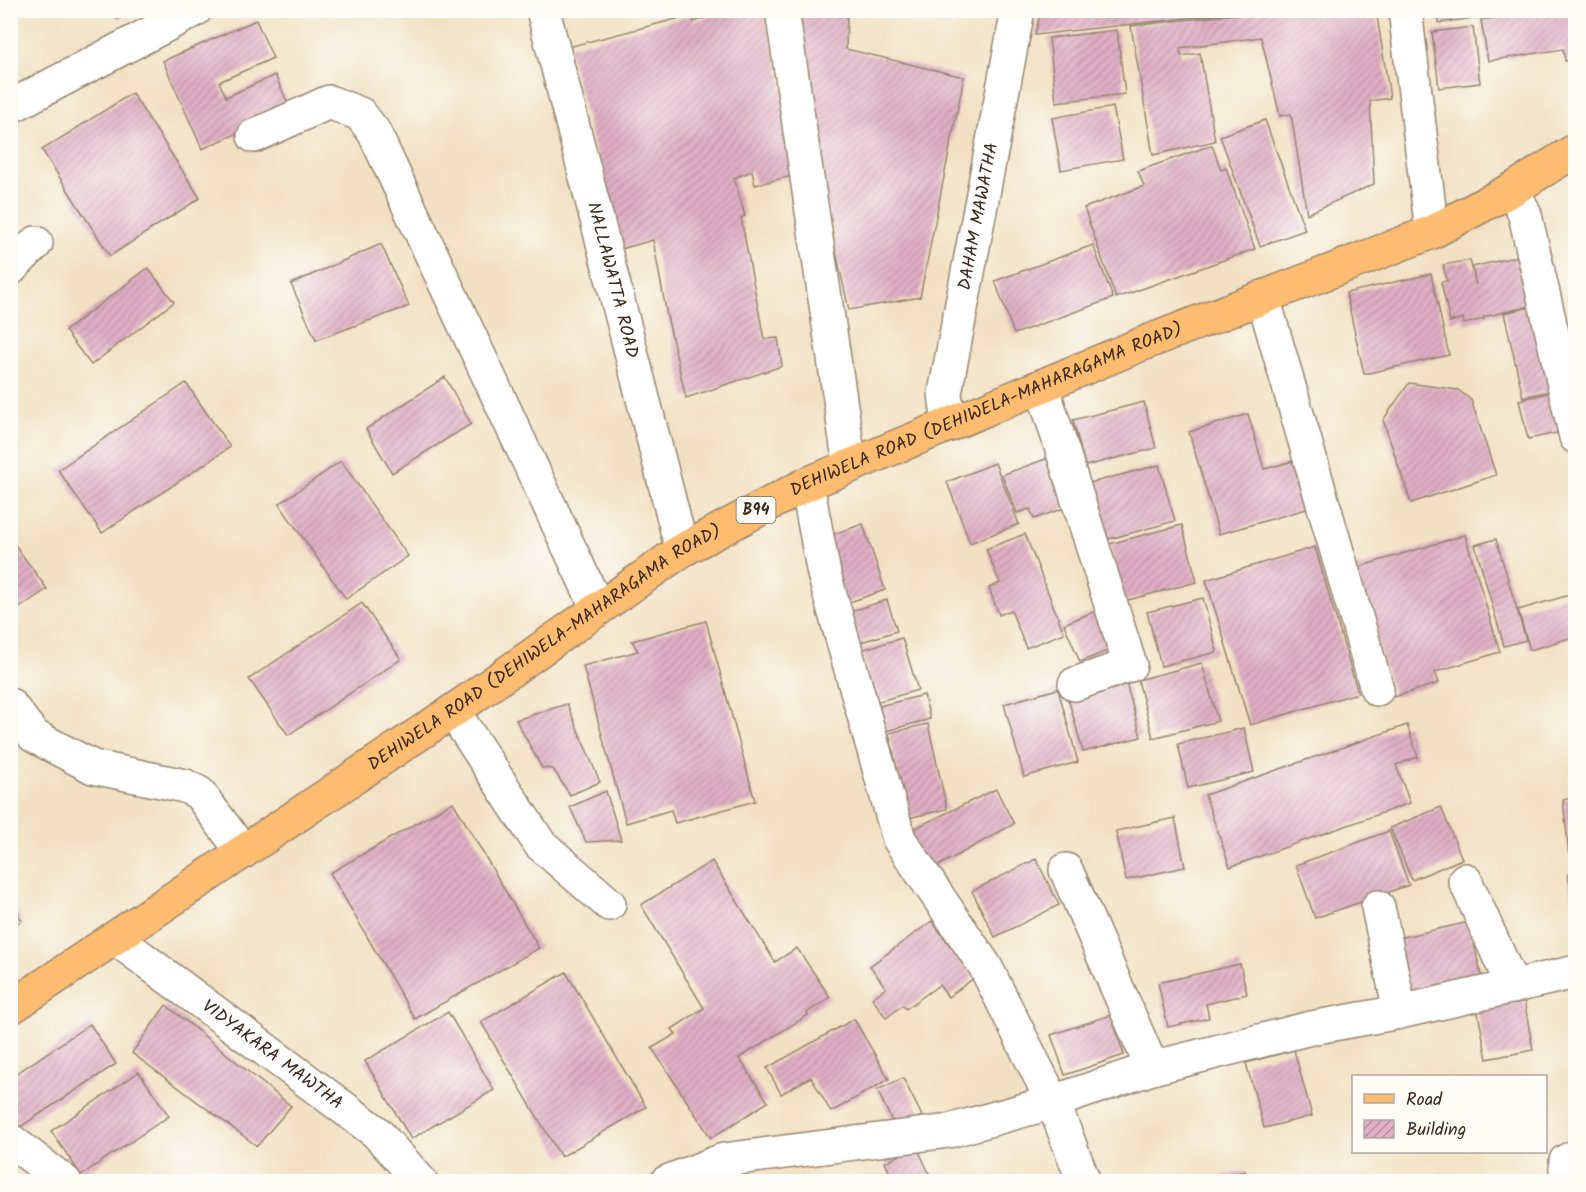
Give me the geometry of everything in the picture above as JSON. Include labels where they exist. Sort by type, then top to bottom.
[{"type":"main road","name":"DEHIWELA ROAD (DEHIWELA-MAHARAGAMA ROAD)","points":[[10,1008],[453,711],[682,550],[807,484],[1142,344],[1432,232],[1513,189],[1575,150]]},
{"type":"street","points":[[10,107],[195,10]]},
{"type":"street","name":"NALLAWATTA ROAD","points":[[543,10],[682,550]]},
{"type":"street","points":[[782,10],[850,466]]},
{"type":"street","name":"DAHAM MAWATHA","points":[[949,425],[945,393],[1018,10]]},
{"type":"street","points":[[1405,10],[1432,232]]},
{"type":"street","points":[[254,136],[329,102],[360,114],[374,132],[598,609]]},
{"type":"street","points":[[1513,189],[1525,215],[1575,437]]},
{"type":"street","points":[[10,269],[36,243]]},
{"type":"street","points":[[1263,297],[1377,689]]},
{"type":"street","points":[[1042,386],[1130,665],[1075,684]]},
{"type":"street","points":[[807,484],[824,574],[899,839],[985,966],[1053,1102],[1084,1182]]},
{"type":"street","points":[[10,705],[34,736],[93,767],[185,786],[199,793],[243,852]]},
{"type":"street","points":[[453,711],[540,844],[609,904]]},
{"type":"street","points":[[1066,870],[1152,1068]]},
{"type":"street","points":[[1465,880],[1513,987]]},
{"type":"street","points":[[1378,907],[1400,1012]]},
{"type":"street","name":"VIDYAKARA MAWTHA","points":[[115,938],[376,1132],[421,1182]]},
{"type":"street","points":[[667,1182],[949,1131],[1053,1102],[1308,1017],[1400,1012],[1575,972]]},
{"type":"street","points":[[10,1140],[65,1182]]},
{"type":"street","points":[[1566,1182],[1566,1161],[1575,1156]]},
{"type":"building","points":[[114,10],[133,10],[118,19]]},
{"type":"building","points":[[712,10],[764,10],[804,173],[755,185],[752,171],[734,178],[745,216],[741,218],[764,339],[778,338],[782,366],[686,398],[667,316],[653,240],[621,249],[568,47],[692,15],[694,22],[713,15]]},
{"type":"building","points":[[790,10],[847,10],[846,49],[964,77],[920,297],[849,310],[788,39]]},
{"type":"building","points":[[1041,10],[1239,10],[1239,12],[1035,35]]},
{"type":"building","points":[[1271,10],[1376,10],[1390,98],[1370,101],[1374,184],[1307,214],[1291,114],[1280,116],[1261,37],[1180,48],[1181,56],[1200,53],[1215,141],[1153,155],[1131,26]]},
{"type":"building","points":[[1438,10],[1495,10],[1495,15],[1439,23]]},
{"type":"building","points":[[1543,10],[1576,10],[1576,59],[1565,61],[1563,49],[1488,61],[1481,20]]},
{"type":"building","points":[[256,20],[273,58],[219,82],[226,97],[275,75],[291,110],[202,149],[163,61]]},
{"type":"building","points":[[1473,27],[1480,83],[1439,88],[1432,32]]},
{"type":"building","points":[[1117,30],[1125,94],[1056,102],[1049,38]]},
{"type":"building","points":[[132,93],[200,198],[110,256],[42,150]]},
{"type":"building","points":[[1113,107],[1123,159],[1061,170],[1052,118]]},
{"type":"building","points":[[1265,120],[1305,230],[1260,246],[1220,136]]},
{"type":"building","points":[[1212,145],[1221,170],[1226,168],[1255,249],[1116,298],[1084,208],[1144,186],[1138,171]]},
{"type":"building","points":[[381,244],[409,306],[316,340],[291,284]]},
{"type":"building","points":[[1093,245],[1113,298],[1014,334],[995,281]]},
{"type":"building","points":[[1519,256],[1531,306],[1483,317],[1484,319],[1464,324],[1463,318],[1450,322],[1441,282],[1447,281],[1443,265],[1470,260],[1476,285],[1472,267]]},
{"type":"building","points":[[148,268],[174,302],[91,365],[65,331]]},
{"type":"building","points":[[1431,274],[1449,355],[1364,374],[1346,293]]},
{"type":"building","points":[[1535,306],[1554,390],[1523,397],[1504,313]]},
{"type":"building","points":[[445,377],[471,424],[392,473],[366,429]]},
{"type":"building","points":[[186,383],[230,447],[102,533],[58,470]]},
{"type":"building","points":[[1409,383],[1458,390],[1471,400],[1496,475],[1411,503],[1383,420]]},
{"type":"building","points":[[1553,392],[1562,432],[1528,439],[1519,400]]},
{"type":"building","points":[[1144,402],[1156,448],[1085,466],[1073,420]]},
{"type":"building","points":[[1248,414],[1264,469],[1297,460],[1310,508],[1219,534],[1189,432]]},
{"type":"building","points":[[1051,457],[1070,506],[1034,519],[1030,509],[1017,513],[1002,475]]},
{"type":"building","points":[[341,461],[408,556],[346,599],[279,504]]},
{"type":"building","points":[[995,463],[1019,524],[970,543],[947,482]]},
{"type":"building","points":[[1159,465],[1175,521],[1102,541],[1086,484]]},
{"type":"building","points":[[863,524],[885,590],[844,604],[822,538]]},
{"type":"building","points":[[1182,525],[1197,582],[1124,601],[1109,544]]},
{"type":"building","points":[[1025,534],[1064,633],[1026,648],[1011,610],[999,615],[989,588],[1000,583],[986,549]]},
{"type":"building","points":[[1465,535],[1500,652],[1435,672],[1439,683],[1394,697],[1355,568]]},
{"type":"building","points":[[10,538],[47,589],[10,614]]},
{"type":"building","points":[[1496,539],[1526,640],[1504,646],[1475,545]]},
{"type":"building","points":[[1315,547],[1358,693],[1250,725],[1206,580]]},
{"type":"building","points":[[1576,593],[1576,636],[1530,650],[1518,610]]},
{"type":"building","points":[[1203,598],[1217,652],[1161,666],[1147,612]]},
{"type":"building","points":[[887,600],[897,631],[858,643],[848,612]]},
{"type":"building","points":[[362,603],[401,659],[288,735],[249,679]]},
{"type":"building","points":[[1101,609],[1117,647],[1080,662],[1064,624]]},
{"type":"building","points":[[706,621],[755,801],[675,823],[671,810],[626,823],[583,666],[638,651],[632,641]]},
{"type":"building","points":[[902,638],[918,690],[876,702],[861,650]]},
{"type":"building","points":[[1202,663],[1218,721],[1153,738],[1138,680]]},
{"type":"building","points":[[1125,679],[1141,737],[1083,752],[1067,694]]},
{"type":"building","points":[[1058,689],[1078,762],[1024,777],[1004,704]]},
{"type":"building","points":[[924,695],[930,719],[886,731],[879,706]]},
{"type":"building","points":[[567,704],[600,782],[570,795],[553,769],[542,768],[516,720]]},
{"type":"building","points":[[928,724],[947,809],[908,818],[889,733]]},
{"type":"building","points":[[1407,725],[1418,757],[1396,765],[1410,803],[1230,867],[1205,795]]},
{"type":"building","points":[[1244,728],[1254,772],[1188,788],[1178,744]]},
{"type":"building","points":[[996,789],[1014,824],[929,871],[907,832]]},
{"type":"building","points":[[606,791],[621,840],[586,842],[570,807]]},
{"type":"building","points":[[1576,797],[1576,853],[1569,854],[1563,800]]},
{"type":"building","points":[[453,802],[539,948],[415,1019],[330,873]]},
{"type":"building","points":[[1441,807],[1462,859],[1412,880],[1390,828]]},
{"type":"building","points":[[1175,818],[1185,867],[1126,880],[1116,831]]},
{"type":"building","points":[[1389,831],[1409,885],[1315,918],[1296,865]]},
{"type":"building","points":[[1036,859],[1059,905],[995,937],[972,891]]},
{"type":"building","points":[[712,861],[775,962],[797,948],[830,997],[807,1013],[808,1015],[739,1058],[768,1102],[711,1138],[652,1048],[676,1034],[672,1029],[704,1008],[641,905]]},
{"type":"building","points":[[1576,872],[1576,905],[1574,905],[1568,874]]},
{"type":"building","points":[[10,902],[22,920],[10,928]]},
{"type":"building","points":[[932,921],[974,978],[948,997],[939,985],[906,1009],[903,1005],[886,1018],[872,998],[886,988],[870,966]]},
{"type":"building","points":[[1469,922],[1482,979],[1402,996],[1390,940]]},
{"type":"building","points":[[1240,964],[1247,994],[1206,1004],[1209,1018],[1168,1027],[1158,983]]},
{"type":"building","points":[[566,972],[646,1107],[561,1157],[481,1022]]},
{"type":"building","points":[[1523,994],[1533,1050],[1487,1059],[1476,1003]]},
{"type":"building","points":[[166,1005],[291,1106],[257,1146],[132,1053]]},
{"type":"building","points":[[448,1012],[494,1090],[411,1139],[365,1061]]},
{"type":"building","points":[[1111,1015],[1124,1055],[1065,1075],[1051,1035]]},
{"type":"building","points":[[854,1019],[889,1079],[831,1112],[811,1077],[781,1094],[767,1068]]},
{"type":"building","points":[[90,1024],[116,1064],[11,1133],[10,1078]]},
{"type":"building","points":[[1294,1050],[1312,1116],[1264,1128],[1246,1063]]},
{"type":"building","points":[[139,1072],[169,1116],[81,1175],[51,1131]]},
{"type":"building","points":[[903,1078],[922,1116],[896,1129],[877,1090]]},
{"type":"building","points":[[917,1147],[933,1182],[894,1182],[885,1162]]},
{"type":"building","points":[[1245,1171],[1247,1182],[1203,1182],[1203,1181]]}]
